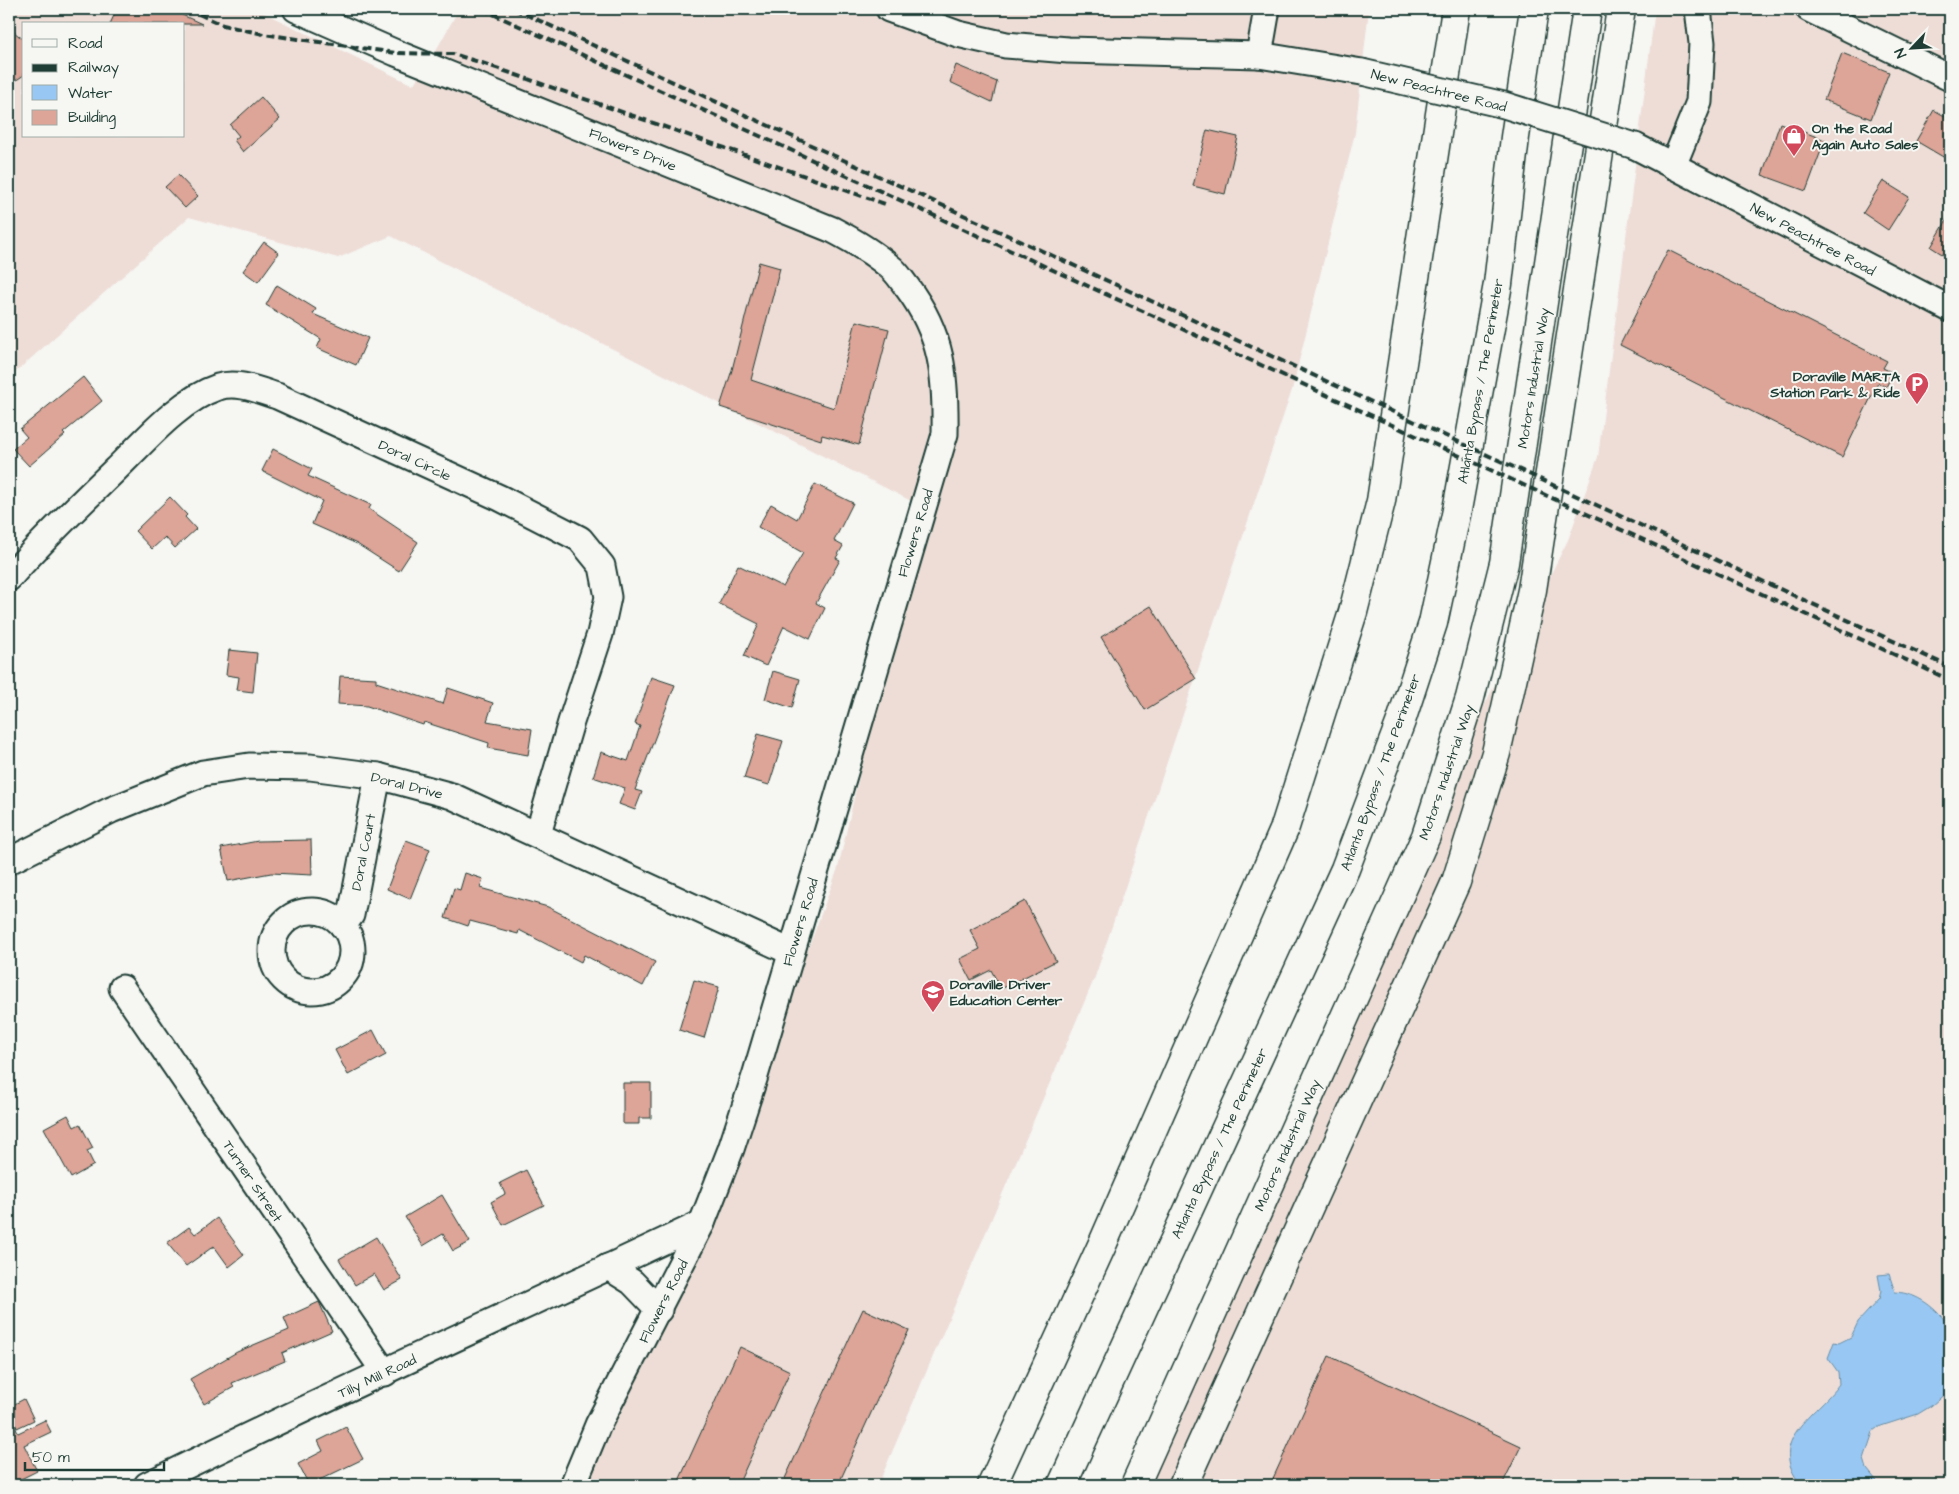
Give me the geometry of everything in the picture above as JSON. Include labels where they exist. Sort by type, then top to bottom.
[{"type":"main road","points":[[1444,9],[1446,78]]},
{"type":"main road","points":[[992,1485],[1111,1225],[1284,830],[1353,612],[1381,501],[1456,9]]},
{"type":"main road","name":"Atlanta Bypass / The Perimeter","points":[[1062,1485],[1345,869],[1401,721],[1418,668],[1432,623],[1457,510],[1498,284],[1515,137],[1534,9]]},
{"type":"main road","name":"Motors Industrial Way","points":[[1135,1485],[1426,836],[1470,698],[1504,562],[1588,9]]},
{"type":"main road","points":[[1183,1485],[1456,882],[1496,753],[1532,590],[1622,9]]},
{"type":"street","name":"Flowers Drive","points":[[296,9],[396,53],[832,230],[892,268],[916,299],[935,334]]},
{"type":"street","name":"New Peachtree Road","points":[[889,9],[958,34],[1006,45],[1068,50],[1259,55],[1362,72],[1504,105],[1635,146],[1950,309]]},
{"type":"street","points":[[1259,55],[1267,9]]},
{"type":"street","points":[[1673,166],[1698,102],[1702,43],[1698,9]]},
{"type":"street","points":[[1809,9],[1950,78]]},
{"type":"street","name":"Flowers Road","points":[[573,1485],[598,1425],[659,1310],[702,1223],[731,1149],[752,1086],[945,434],[946,392],[935,334]]},
{"type":"street","name":"Doral Circle","points":[[9,578],[71,512],[152,434],[191,401],[219,387],[246,385],[277,396],[500,498],[580,539],[602,566],[608,596],[600,634],[571,722],[538,834]]},
{"type":"street","name":"Doral Drive","points":[[9,861],[111,810],[202,773],[249,766],[310,767],[378,776],[452,796],[791,952]]},
{"type":"street","name":"Doral Court","points":[[343,926],[350,916],[378,776]]},
{"type":"street","name":"Turner Street","points":[[122,988],[385,1373]]},
{"type":"street","name":"Tilly Mill Road","points":[[147,1485],[281,1419],[385,1373],[702,1223]]},
{"type":"street","points":[[608,1267],[632,1282],[659,1310]]},
{"type":"shaded area","points":[[9,9],[256,9],[413,85],[434,54],[459,9],[1369,9],[1355,133],[1292,390],[1095,977],[878,1485],[571,1485],[716,1199],[838,868],[921,506],[391,236],[338,258],[189,217],[9,378]]},
{"type":"shaded area","points":[[1655,9],[1950,9],[1950,1485],[1128,1485],[1293,1104],[1479,716],[1568,540],[1598,457]]},
{"type":"water","points":[[1889,1274],[1895,1292],[1911,1295],[1926,1303],[1950,1327],[1950,1396],[1947,1392],[1918,1414],[1881,1426],[1873,1432],[1864,1459],[1867,1469],[1880,1485],[1801,1485],[1791,1469],[1789,1454],[1791,1441],[1807,1418],[1839,1384],[1838,1372],[1828,1358],[1834,1342],[1839,1343],[1851,1337],[1858,1322],[1879,1299],[1881,1291],[1878,1275]]},
{"type":"building","points":[[117,9],[169,9],[202,24],[185,24],[185,22],[111,22]]},
{"type":"building","points":[[9,28],[22,38],[22,76],[9,85]]},
{"type":"building","points":[[1842,53],[1889,72],[1871,119],[1824,100]]},
{"type":"building","points":[[956,65],[997,82],[992,102],[950,82]]},
{"type":"building","points":[[261,97],[280,119],[243,152],[234,140],[239,136],[230,125]]},
{"type":"building","points":[[1934,110],[1950,119],[1950,161],[1916,141]]},
{"type":"building","name":"On the Road Again Auto Sales","points":[[1780,123],[1825,140],[1806,191],[1762,175]]},
{"type":"building","points":[[1207,130],[1238,137],[1225,194],[1193,186]]},
{"type":"building","points":[[178,175],[198,196],[185,208],[165,187]]},
{"type":"building","points":[[1883,181],[1909,197],[1888,230],[1863,213]]},
{"type":"building","points":[[1950,215],[1950,259],[1931,247]]},
{"type":"building","points":[[264,242],[279,253],[258,282],[243,271]]},
{"type":"building","points":[[1668,250],[1887,361],[1883,368],[1893,373],[1886,387],[1878,383],[1842,457],[1620,345]]},
{"type":"building","points":[[759,262],[780,268],[751,380],[834,408],[856,321],[889,329],[859,445],[822,435],[821,440],[720,407],[732,370]]},
{"type":"building","points":[[277,285],[316,309],[313,314],[368,338],[356,365],[317,348],[321,339],[266,305]]},
{"type":"building","points":[[83,377],[102,401],[63,433],[65,435],[29,466],[13,449],[27,437],[20,429]]},
{"type":"building","points":[[273,449],[312,469],[308,476],[371,505],[369,509],[418,542],[399,571],[357,544],[312,524],[322,501],[262,471]]},
{"type":"building","points":[[815,484],[853,503],[834,541],[843,546],[836,558],[840,560],[816,603],[825,608],[810,639],[784,626],[766,666],[744,656],[759,624],[719,604],[738,565],[783,587],[803,553],[758,527],[771,504],[797,519]]},
{"type":"building","points":[[170,497],[187,515],[185,517],[196,529],[175,548],[165,537],[152,549],[135,531]]},
{"type":"building","points":[[1151,606],[1196,679],[1145,710],[1101,637]]},
{"type":"building","points":[[229,650],[257,653],[253,692],[237,690],[239,677],[226,675]]},
{"type":"building","points":[[773,671],[800,679],[792,708],[765,699]]},
{"type":"building","points":[[340,676],[376,678],[376,682],[443,704],[448,688],[493,703],[487,721],[532,729],[528,755],[488,748],[489,743],[424,722],[423,725],[367,706],[338,704]]},
{"type":"building","points":[[651,677],[675,685],[635,790],[642,792],[635,810],[619,804],[625,788],[593,777],[601,752],[628,761],[640,726],[635,724]]},
{"type":"building","points":[[758,734],[783,741],[769,785],[744,778]]},
{"type":"building","points":[[311,840],[312,875],[271,873],[228,881],[221,848],[258,841]]},
{"type":"building","points":[[406,840],[430,849],[410,899],[387,889]]},
{"type":"building","points":[[465,873],[483,879],[480,888],[548,907],[655,962],[643,986],[584,955],[581,962],[519,930],[518,934],[470,921],[468,926],[445,918],[454,888],[460,890]]},
{"type":"building","points":[[1025,901],[1056,961],[1001,989],[991,970],[971,980],[960,959],[980,949],[970,930]]},
{"type":"building","points":[[694,980],[719,987],[704,1038],[679,1030]]},
{"type":"building","points":[[373,1030],[386,1055],[348,1075],[335,1050]]},
{"type":"building","points":[[623,1083],[651,1083],[651,1118],[639,1118],[639,1124],[623,1124]]},
{"type":"building","points":[[68,1115],[74,1127],[80,1124],[93,1148],[87,1151],[94,1165],[71,1178],[44,1128]]},
{"type":"building","points":[[526,1170],[544,1205],[503,1225],[491,1202],[505,1194],[500,1183]]},
{"type":"building","points":[[442,1195],[470,1242],[453,1251],[443,1234],[423,1246],[405,1217]]},
{"type":"building","points":[[217,1218],[244,1255],[229,1267],[214,1246],[186,1266],[167,1243],[189,1227],[195,1234]]},
{"type":"building","points":[[376,1237],[402,1280],[384,1290],[374,1274],[355,1285],[339,1259]]},
{"type":"building","points":[[319,1302],[332,1331],[282,1353],[285,1361],[232,1383],[234,1387],[204,1404],[190,1379],[237,1352],[289,1330],[284,1318]]},
{"type":"building","points":[[863,1309],[909,1330],[838,1485],[782,1485]]},
{"type":"building","points":[[740,1347],[790,1371],[738,1485],[677,1485]]},
{"type":"building","points":[[1329,1356],[1521,1446],[1502,1485],[1270,1485]]},
{"type":"building","points":[[24,1399],[34,1420],[17,1428],[9,1407]]},
{"type":"building","points":[[9,1413],[18,1433],[45,1420],[51,1432],[24,1445],[37,1471],[9,1485]]},
{"type":"building","points":[[346,1427],[363,1459],[309,1485],[298,1464],[323,1451],[318,1441]]},
{"type":"railway","points":[[188,9],[223,25],[263,34],[396,53],[453,54],[885,204]]},
{"type":"railway","points":[[482,9],[1950,680]]},
{"type":"railway","points":[[514,9],[1950,667]]},
{"type":"place","name":"On the Road Again Auto Sales","points":[[1794,157]]},
{"type":"place","name":"Doraville MARTA Station Park & Ride","points":[[1917,405]]},
{"type":"place","name":"Doraville Driver Education Center","points":[[933,1013]]}]
